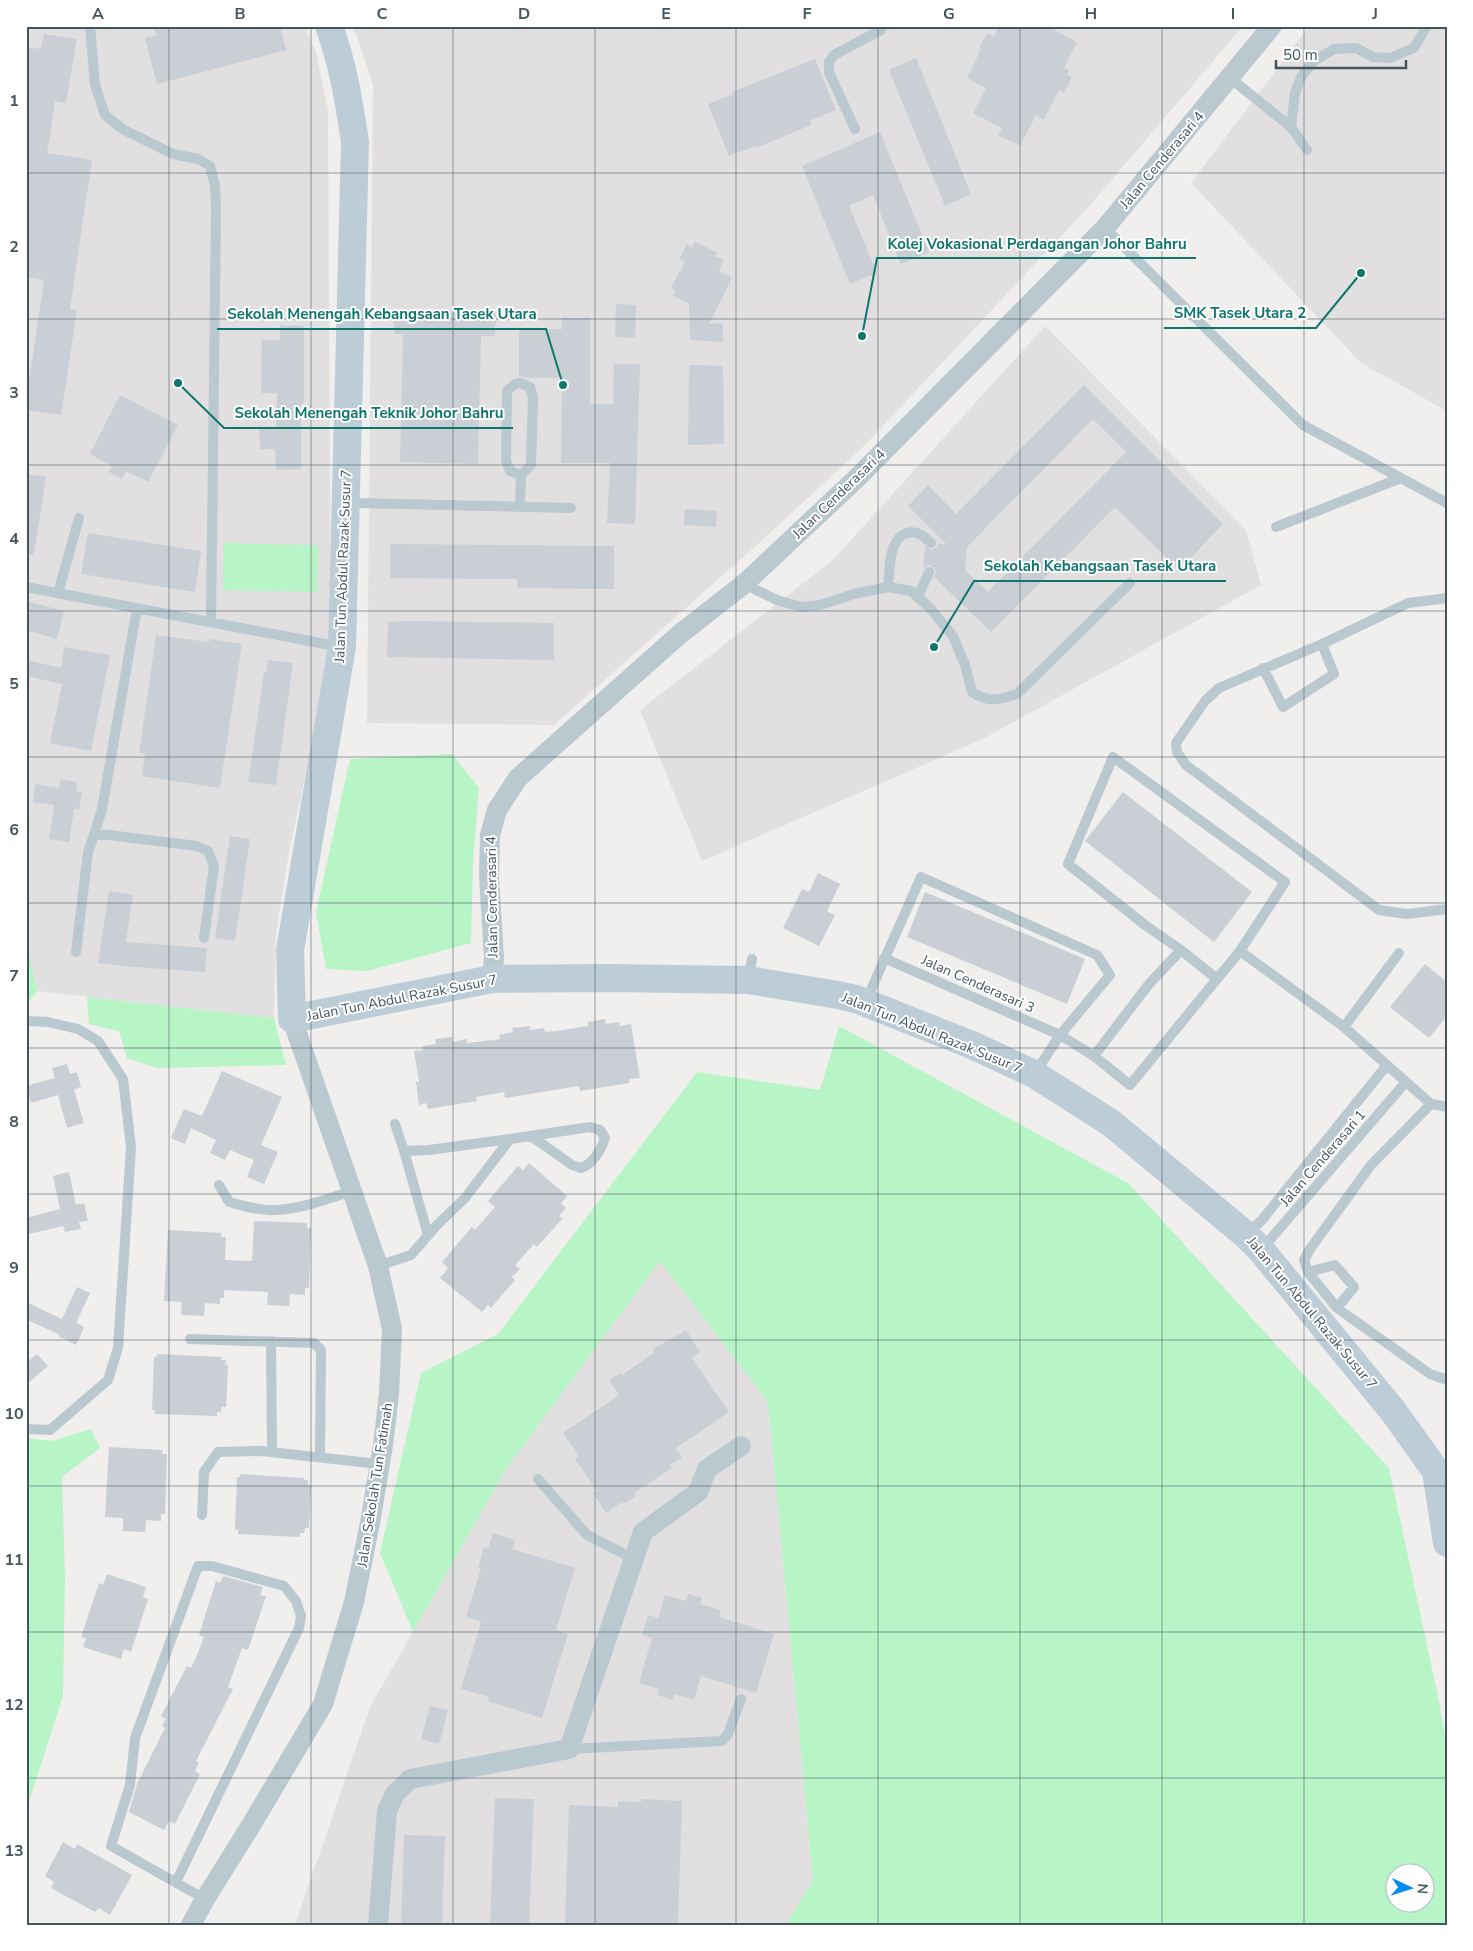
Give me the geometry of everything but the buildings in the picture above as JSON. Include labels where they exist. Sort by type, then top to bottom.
[{"type":"street","name":"Jalan Tun Abdul Razak Susur 7","points":[[329,26],[338,50],[348,92],[355,142],[342,647],[290,950],[292,1019],[492,979],[608,978],[750,970],[853,999],[972,1045],[1034,1074],[1111,1123],[1254,1242],[1393,1411],[1436,1472],[1447,1543]]},
{"type":"street","name":"Jalan Cenderasari 4","points":[[492,979],[494,958],[489,876],[490,835],[496,810],[518,778],[680,634],[744,584],[857,478],[1105,228],[1272,26]]},
{"type":"street","name":"Jalan Sekolah Tun Fatimah","points":[[191,1925],[323,1704],[354,1602],[370,1523],[389,1394],[392,1329],[378,1266],[292,1019]]},
{"type":"street","points":[[378,1925],[387,1811],[395,1794],[410,1779],[569,1749],[643,1532],[698,1492],[707,1469],[741,1446]]},
{"type":"lane","points":[[90,26],[95,85],[105,115],[124,130],[172,154],[198,159],[210,166],[215,186],[211,621]]},
{"type":"lane","points":[[855,129],[829,72],[829,62],[834,55],[882,30],[883,26]]},
{"type":"lane","points":[[1291,127],[1295,93],[1301,77],[1314,61],[1334,49],[1356,48],[1374,57],[1390,58],[1414,48],[1427,26]]},
{"type":"lane","points":[[1230,78],[1291,127],[1306,150]]},
{"type":"lane","points":[[1105,228],[1303,425],[1447,503]]},
{"type":"lane","points":[[520,507],[521,475],[529,468],[532,461],[533,397],[530,387],[520,383],[515,384],[507,391],[506,461],[510,471],[521,475]]},
{"type":"lane","points":[[1276,527],[1401,478]]},
{"type":"lane","points":[[346,500],[357,502],[572,508]]},
{"type":"lane","points":[[58,593],[79,518]]},
{"type":"lane","points":[[888,587],[893,547],[896,539],[910,532],[924,536],[931,544]]},
{"type":"lane","points":[[918,597],[929,572]]},
{"type":"lane","points":[[744,584],[777,600],[802,607],[820,606],[854,594],[888,587],[911,591],[930,607],[953,636],[965,666],[972,692],[983,699],[1000,700],[1017,694],[1130,583]]},
{"type":"lane","points":[[26,587],[342,647]]},
{"type":"lane","points":[[1447,598],[1408,603],[1322,644],[1218,688],[1205,701],[1176,743],[1177,752],[1186,765],[1379,910],[1406,914],[1447,909]]},
{"type":"lane","points":[[76,952],[88,852],[102,809],[137,608]]},
{"type":"lane","points":[[1263,668],[1282,707],[1334,674],[1322,644]]},
{"type":"lane","points":[[1113,757],[1285,882],[1240,951],[1218,979],[1181,950],[1145,925],[1068,864],[1113,757]]},
{"type":"lane","points":[[94,836],[109,835],[197,846],[208,851],[214,866],[204,938]]},
{"type":"lane","points":[[853,999],[884,958],[921,877],[1096,955],[1110,975],[1060,1035],[1034,1074]]},
{"type":"lane","points":[[1094,1056],[1149,984],[1181,950]]},
{"type":"lane","points":[[1240,951],[1344,1027],[1405,1083],[1431,1104],[1447,1107]]},
{"type":"lane","points":[[1344,1027],[1399,953]]},
{"type":"lane","name":"Jalan Cenderasari 3","points":[[884,958],[1060,1035],[1094,1056],[1130,1085],[1218,979]]},
{"type":"lane","points":[[26,1021],[48,1022],[78,1029],[98,1041],[122,1079],[131,1147],[118,1348],[108,1380],[50,1430],[26,1428]]},
{"type":"lane","name":"Jalan Cenderasari 1","points":[[1254,1242],[1262,1220],[1387,1066]]},
{"type":"lane","name":"Jalan Cenderasari 1","points":[[1254,1242],[1405,1083]]},
{"type":"lane","points":[[1431,1104],[1371,1165],[1304,1260],[1308,1272],[1337,1308],[1430,1374],[1444,1379],[1447,1378]]},
{"type":"lane","points":[[394,1124],[404,1151],[428,1235]]},
{"type":"lane","points":[[404,1151],[429,1150],[590,1127],[600,1130],[605,1138],[602,1148],[590,1163],[581,1168],[572,1166],[531,1136]]},
{"type":"lane","points":[[378,1266],[411,1255],[464,1198],[510,1139]]},
{"type":"lane","points":[[219,1185],[229,1202],[258,1209],[275,1210],[306,1205],[352,1191]]},
{"type":"lane","points":[[1308,1272],[1335,1265],[1354,1287],[1337,1308]]},
{"type":"lane","points":[[190,1339],[314,1343],[321,1350],[320,1457]]},
{"type":"lane","points":[[271,1341],[272,1452]]},
{"type":"lane","points":[[202,1515],[204,1472],[218,1452],[230,1450],[272,1452],[379,1464]]},
{"type":"lane","points":[[538,1479],[587,1535],[634,1559]]},
{"type":"lane","points":[[176,1882],[300,1628],[302,1616],[296,1601],[284,1586],[212,1566],[198,1566],[135,1738],[130,1784],[111,1846],[205,1899]]},
{"type":"lane","points":[[569,1749],[722,1741],[728,1734],[741,1699]]},
{"type":"shaded area","points":[[26,26],[304,26],[316,52],[328,111],[331,656],[289,852],[276,932],[274,1018],[37,991],[26,938]]},
{"type":"shaded area","points":[[353,26],[1243,26],[1092,203],[865,445],[759,543],[554,725],[367,723],[373,85]]},
{"type":"shaded area","points":[[1309,26],[1447,26],[1447,411],[1361,363],[1191,183]]},
{"type":"shaded area","points":[[1045,326],[1246,530],[1261,585],[983,739],[702,861],[640,710],[832,561]]},
{"type":"shaded area","points":[[660,1261],[768,1402],[813,1880],[786,1925],[295,1925],[370,1707],[506,1469]]},
{"type":"green space","points":[[224,543],[318,545],[317,592],[223,590]]},
{"type":"green space","points":[[452,754],[479,788],[473,863],[471,943],[367,971],[326,969],[316,912],[350,759]]},
{"type":"green space","points":[[26,938],[37,991],[26,1005]]},
{"type":"green space","points":[[87,997],[274,1018],[286,1065],[157,1068],[127,1058],[119,1031],[89,1024]]},
{"type":"green space","points":[[839,1026],[1128,1183],[1389,1468],[1447,1745],[1447,1925],[786,1925],[813,1880],[768,1402],[660,1261],[506,1469],[413,1632],[380,1553],[421,1373],[498,1334],[697,1072],[820,1090]]},
{"type":"green space","points":[[91,1429],[100,1448],[62,1477],[65,1576],[63,1696],[29,1802],[26,1817],[26,1438],[52,1441]]},
{"type":"place","name":"SMK Tasek Utara 2","points":[[1361,273]]},
{"type":"place","name":"Kolej Vokasional Perdagangan Johor Bahru","points":[[862,336]]},
{"type":"place","name":"Sekolah Menengah Teknik Johor Bahru","points":[[178,383]]},
{"type":"place","name":"Sekolah Menengah Kebangsaan Tasek Utara","points":[[563,385]]},
{"type":"place","name":"Sekolah Kebangsaan Tasek Utara","points":[[934,647]]}]
